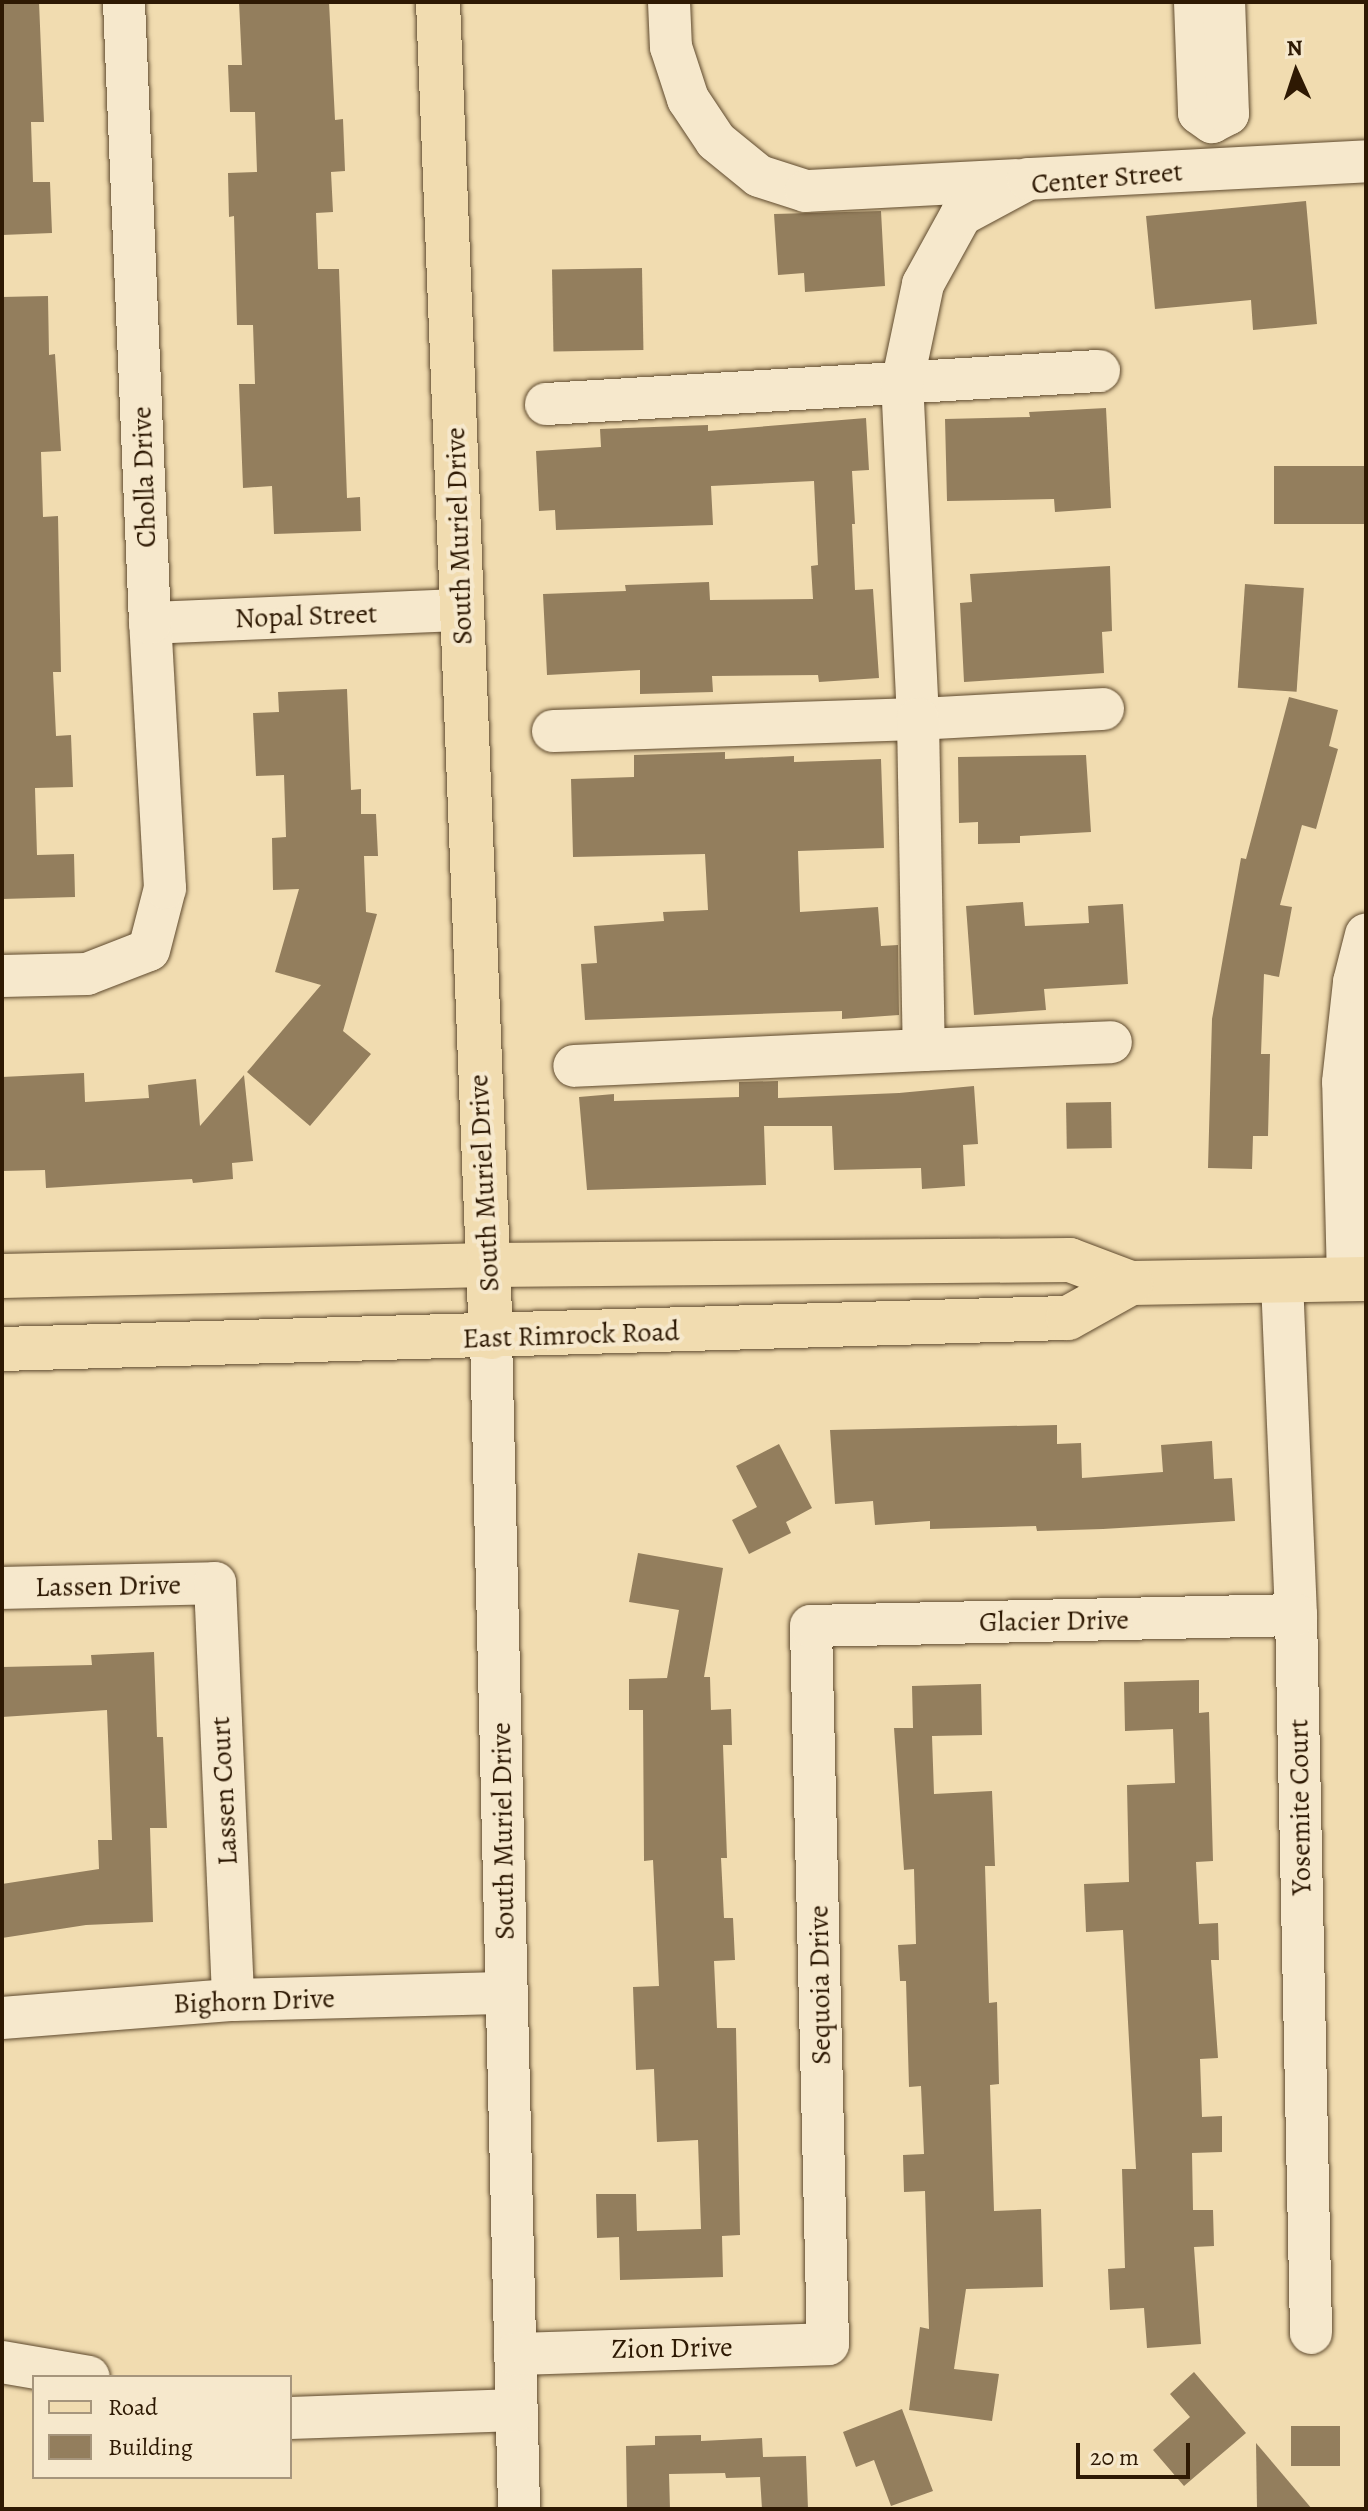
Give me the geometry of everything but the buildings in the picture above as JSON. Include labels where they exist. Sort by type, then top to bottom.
[{"type":"main road","name":"South Muriel Drive","points":[[438,2],[491,1337]]},
{"type":"main road","name":"East Rimrock Road","points":[[2,1276],[489,1265],[1070,1260],[1131,1283],[1357,1280]]},
{"type":"main road","name":"East Rimrock Road","points":[[2,1349],[1068,1318],[1131,1283]]},
{"type":"street","name":"Cholla Drive","points":[[2,976],[87,974],[149,950],[165,888],[150,623],[124,2]]},
{"type":"street","points":[[669,2],[671,47],[688,99],[716,141],[759,176],[806,191],[1028,179]]},
{"type":"street","points":[[1195,2],[1199,113],[1212,122]]},
{"type":"street","points":[[1212,122],[1228,114],[1224,2]]},
{"type":"street","points":[[1212,122],[1214,169]]},
{"type":"street","name":"Center Street","points":[[924,1050],[918,719],[902,384],[923,284],[961,215],[1028,179],[1366,161]]},
{"type":"street","points":[[546,404],[1099,371]]},
{"type":"street","name":"Nopal Street","points":[[150,623],[461,610]]},
{"type":"street","points":[[553,731],[918,719],[1103,709]]},
{"type":"street","points":[[1357,1280],[1343,1082],[1354,982],[1366,935]]},
{"type":"street","points":[[574,1066],[1111,1042]]},
{"type":"street","name":"Yosemite Court","points":[[1282,1281],[1296,1615],[1311,2333]]},
{"type":"street","name":"South Muriel Drive","points":[[491,1337],[519,2509]]},
{"type":"street","name":"Lassen Drive","points":[[2,1588],[215,1583]]},
{"type":"street","name":"Lassen Court","points":[[215,1583],[233,2000]]},
{"type":"street","name":"Glacier Drive","points":[[811,1626],[1296,1615]]},
{"type":"street","name":"Sequoia Drive","points":[[811,1626],[828,2344]]},
{"type":"street","name":"Bighorn Drive","points":[[2,2018],[233,2000],[507,1993]]},
{"type":"street","name":"Zion Drive","points":[[515,2354],[828,2344]]},
{"type":"street","points":[[2,2362],[77,2375]]},
{"type":"street","points":[[292,2418],[517,2410]]}]
